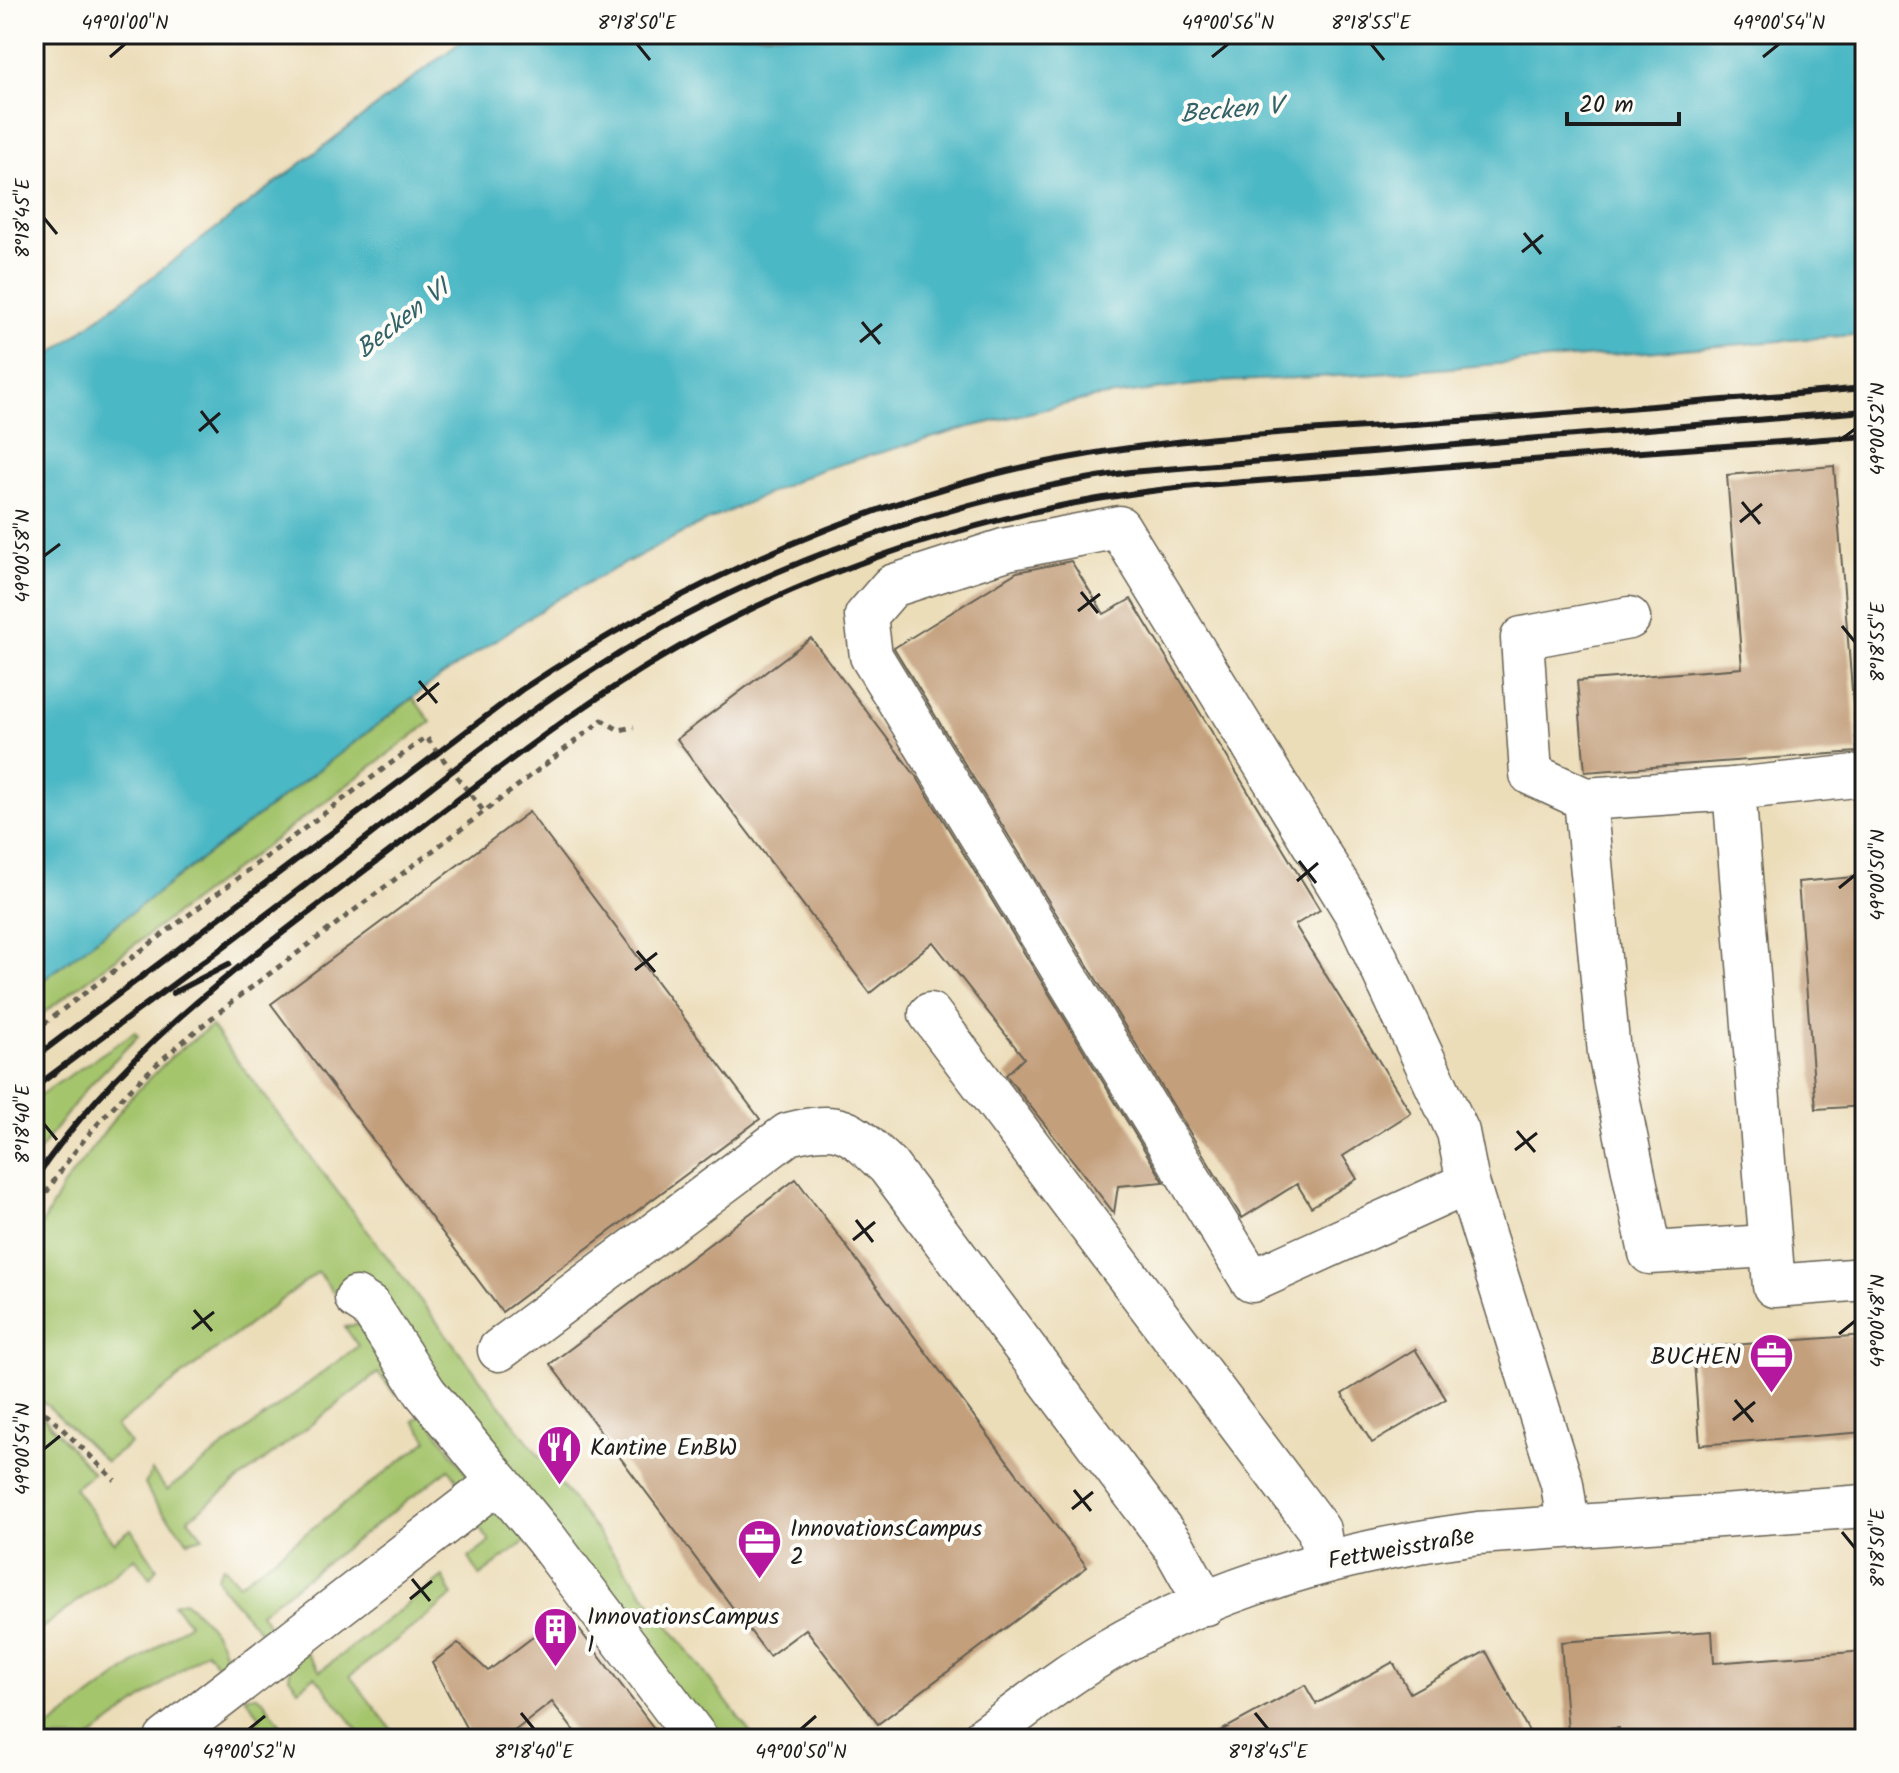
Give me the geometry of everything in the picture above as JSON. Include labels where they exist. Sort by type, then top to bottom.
[{"type":"street","points":[[1468,1183],[1252,1281],[871,656],[866,616],[892,586],[1007,549],[1119,527],[1356,914],[1458,1132],[1468,1183],[1562,1484],[1568,1524]]},
{"type":"street","points":[[1629,618],[1522,638],[1531,774],[1585,799],[1734,789],[1865,775]]},
{"type":"street","points":[[1734,789],[1768,1246],[1774,1286],[1865,1279]]},
{"type":"street","points":[[1585,799],[1609,1053],[1650,1253],[1768,1246]]},
{"type":"street","points":[[930,1014],[1319,1530],[1324,1561]]},
{"type":"street","points":[[499,1350],[788,1134],[818,1126],[852,1132],[888,1166],[1163,1532],[1206,1604]]},
{"type":"street","points":[[356,1298],[370,1307],[425,1392],[546,1539],[697,1739]]},
{"type":"street","points":[[166,1739],[497,1483]]},
{"type":"street","name":"Fettweisstraße","points":[[982,1739],[1107,1651],[1280,1573],[1324,1561],[1427,1539],[1568,1524],[1865,1506]]},
{"type":"path","points":[[34,1214],[85,1142],[169,1051],[485,813],[602,720],[619,730],[634,727]]},
{"type":"path","points":[[34,1031],[426,737],[485,813]]},
{"type":"path","points":[[34,1407],[48,1415],[115,1480]]},
{"type":"green space","points":[[413,698],[431,722],[34,1020],[34,987]]},
{"type":"green space","points":[[211,1026],[755,1739],[709,1739],[358,1282],[333,1292],[318,1272],[116,1426],[130,1444],[106,1462],[48,1406],[34,1397],[34,1239],[62,1188],[129,1099],[171,1057]]},
{"type":"green space","points":[[135,1032],[138,1036],[85,1090],[34,1157],[34,1099]]},
{"type":"green space","points":[[358,1324],[403,1388],[395,1394],[378,1373],[188,1519],[203,1537],[188,1541],[153,1500],[145,1484],[152,1471],[167,1490],[358,1346],[345,1327]]},
{"type":"green space","points":[[34,1413],[45,1419],[93,1473],[74,1488],[114,1542],[131,1529],[157,1568],[150,1578],[135,1558],[34,1634]]},
{"type":"green space","points":[[424,1413],[471,1480],[463,1488],[449,1469],[260,1613],[274,1633],[263,1635],[222,1588],[217,1577],[223,1566],[239,1584],[428,1440],[414,1421]]},
{"type":"green space","points":[[491,1513],[509,1514],[531,1537],[480,1576],[469,1558],[490,1542],[475,1522]]},
{"type":"green space","points":[[443,1577],[453,1596],[350,1676],[399,1739],[365,1739],[315,1676],[298,1689],[289,1677],[291,1664],[305,1652],[320,1671]]},
{"type":"green space","points":[[184,1601],[200,1615],[220,1642],[225,1661],[223,1671],[206,1651],[89,1739],[34,1739],[189,1623],[173,1604]]},
{"type":"green space","points":[[255,1695],[263,1700],[291,1739],[234,1739],[261,1718],[245,1697]]},
{"type":"water","points":[[471,34],[1865,34],[1865,334],[1377,374],[1218,382],[1092,398],[966,428],[820,470],[692,528],[559,598],[433,682],[34,987],[34,367]]},
{"type":"building","points":[[1834,466],[1857,752],[1585,772],[1577,681],[1742,668],[1727,475]]},
{"type":"building","points":[[1071,561],[1104,614],[1131,599],[1320,910],[1295,925],[1411,1113],[1343,1156],[1357,1179],[1311,1207],[1297,1184],[1242,1218],[894,648],[1017,572]]},
{"type":"building","points":[[811,638],[918,779],[1164,1182],[1118,1186],[1114,1213],[1006,1075],[1024,1058],[933,942],[870,993],[677,739]]},
{"type":"building","points":[[529,812],[760,1119],[502,1312],[271,1004]]},
{"type":"building","points":[[1865,876],[1865,1106],[1816,1109],[1798,882]]},
{"type":"building","points":[[796,1179],[1087,1567],[878,1724],[806,1629],[769,1656],[550,1364]]},
{"type":"building","points":[[1865,1335],[1865,1432],[1700,1445],[1693,1348]]},
{"type":"building","points":[[1415,1349],[1446,1399],[1372,1443],[1342,1394]]},
{"type":"building","name":"InnovationsCampus 1","points":[[566,1612],[662,1739],[580,1739],[552,1702],[504,1739],[472,1739],[432,1663],[458,1643],[488,1671]]},
{"type":"building","points":[[1712,1631],[1714,1663],[1865,1651],[1865,1739],[1620,1739],[1619,1728],[1568,1732],[1561,1642]]},
{"type":"building","points":[[1486,1651],[1533,1739],[1206,1739],[1305,1685],[1316,1704],[1393,1662],[1410,1693]]},
{"type":"railway","points":[[34,1058],[521,690],[632,622],[689,592],[747,563],[867,514],[991,475],[1050,461],[1170,443],[1865,388]]},
{"type":"railway","points":[[34,1088],[568,686],[663,628],[725,596],[857,540],[994,499],[1130,472],[1865,411]]},
{"type":"railway","points":[[34,1180],[70,1131],[150,1044],[285,931],[599,697],[691,640],[829,575],[926,541],[1026,513],[1155,491],[1252,481],[1865,436]]},
{"type":"railway","points":[[173,993],[229,964]]},
{"type":"place","name":"BUCHEN","points":[[1772,1395]]},
{"type":"place","name":"Kantine EnBW","points":[[559,1486]]},
{"type":"place","name":"InnovationsCampus 2","points":[[759,1581]]},
{"type":"place","name":"InnovationsCampus 1","points":[[556,1669]]},
{"type":"water label","name":"Becken V","points":[[1231,109]]},
{"type":"water label","name":"Becken VI","points":[[402,318]]}]
